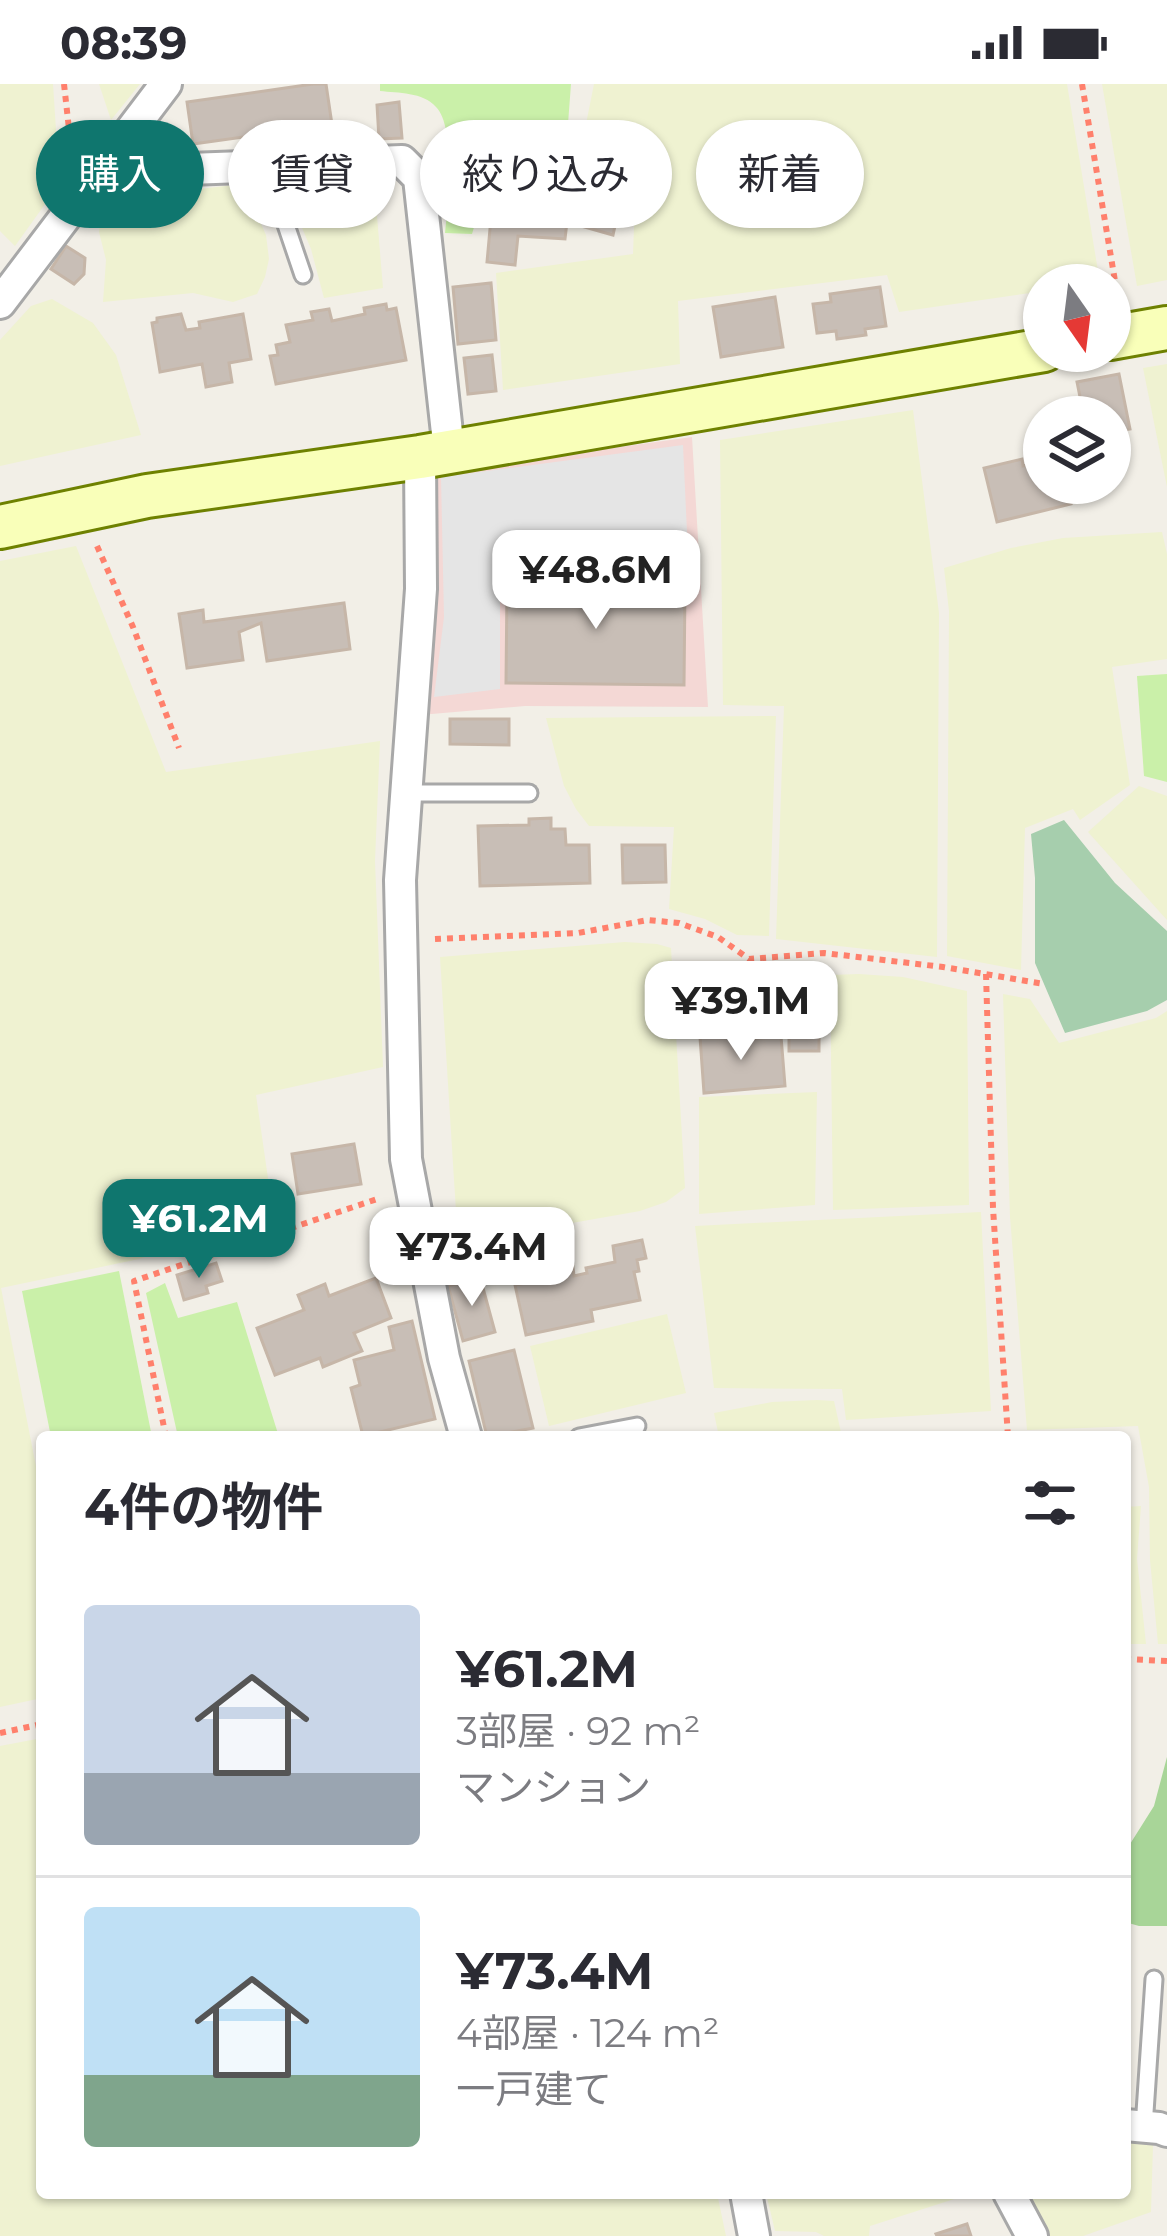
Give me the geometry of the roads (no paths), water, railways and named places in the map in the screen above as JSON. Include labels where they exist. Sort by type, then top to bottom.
[{"type":"street","points":[[138,120],[166,84]]},
{"type":"street","points":[[396,161],[402,161],[419,178],[434,454],[400,880],[406,1159],[444,1358],[464,1431]]},
{"type":"street","points":[[0,302],[57,228]]},
{"type":"street","points":[[1131,334],[1167,328]]},
{"type":"street","points":[[0,526],[147,496],[434,454],[1023,354]]},
{"type":"street","points":[[747,2199],[754,2236]]},
{"type":"street","points":[[1012,2199],[1032,2236]]},
{"type":"lane","points":[[287,228],[303,275]]},
{"type":"lane","points":[[406,793],[529,793]]},
{"type":"lane","points":[[427,1269],[542,1248]]},
{"type":"lane","points":[[611,1431],[637,1426]]},
{"type":"lane","points":[[1145,2128],[1154,1979]]}]
